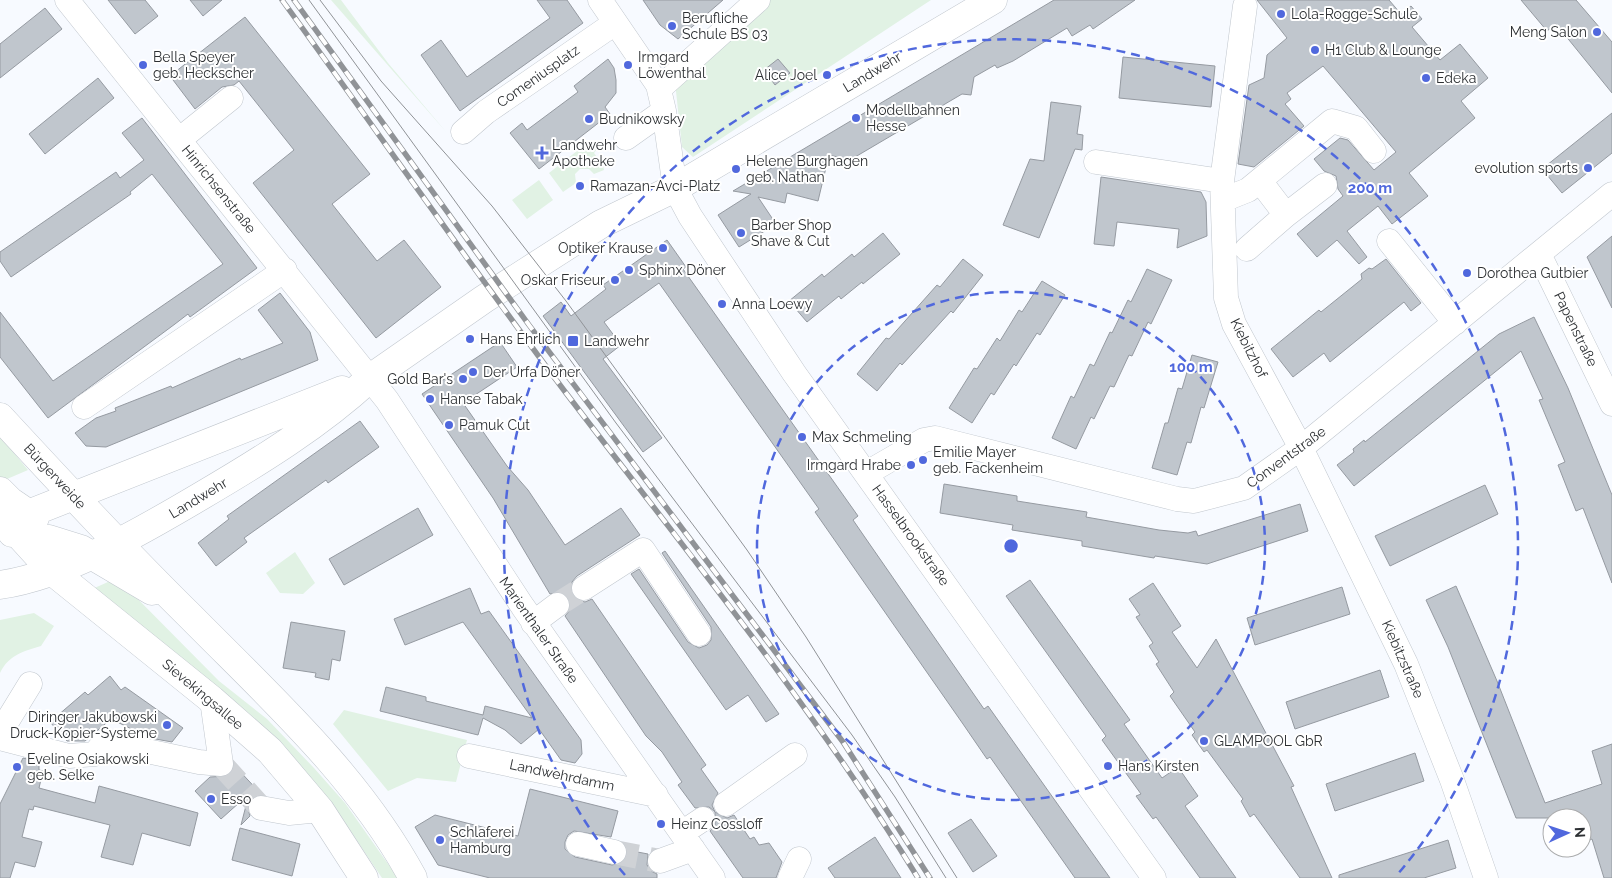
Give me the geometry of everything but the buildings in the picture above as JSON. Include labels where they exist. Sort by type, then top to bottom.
[{"type":"main road","name":"Landwehr","points":[[47,532],[114,538],[147,528],[250,466],[344,402],[369,379],[549,256],[602,224],[675,188],[993,0]]},
{"type":"main road","name":"Landwehr","points":[[47,532],[155,465],[369,379]]},
{"type":"main road","name":"Bürgerweide","points":[[0,418],[47,532]]},
{"type":"main road","name":"Bürgerweide","points":[[0,491],[47,532],[114,538]]},
{"type":"main road","points":[[0,575],[17,565],[47,532]]},
{"type":"main road","points":[[0,586],[47,532]]},
{"type":"main road","points":[[47,532],[126,577],[172,599]]},
{"type":"main road","name":"Sievekingsallee","points":[[47,532],[212,700],[270,751],[320,810],[364,878]]},
{"type":"main road","points":[[114,538],[311,738],[353,788],[387,834],[413,878]]},
{"type":"street","name":"Hinrichsenstraße","points":[[67,0],[285,270],[369,379]]},
{"type":"street","points":[[600,0],[659,88],[675,188]]},
{"type":"street","points":[[659,88],[758,0]]},
{"type":"street","name":"Kiebitzhof","points":[[1245,6],[1222,190],[1226,298],[1234,324],[1301,448]]},
{"type":"street","name":"Comeniusplatz","points":[[463,132],[486,112],[615,23]]},
{"type":"street","points":[[180,139],[231,98]]},
{"type":"street","points":[[626,138],[664,111]]},
{"type":"street","points":[[1096,162],[1158,170],[1222,190],[1248,190],[1332,121],[1356,128],[1374,151]]},
{"type":"street","points":[[1260,181],[1286,215]]},
{"type":"street","points":[[1247,249],[1286,215],[1325,185]]},
{"type":"street","name":"Hasselbrookstraße","points":[[675,188],[690,216],[777,348],[1154,878]]},
{"type":"street","name":"Conventstraße","points":[[867,473],[924,440],[935,438],[1194,502],[1244,488],[1301,448],[1612,194]]},
{"type":"street","points":[[1389,241],[1455,323]]},
{"type":"street","name":"Papenstraße","points":[[1539,254],[1612,404]]},
{"type":"street","points":[[84,407],[285,270]]},
{"type":"street","name":"Marienthaler Straße","points":[[369,379],[394,411],[533,623],[713,878]]},
{"type":"street","name":"Kiebitzstraße","points":[[1301,448],[1406,664],[1452,780],[1486,878]]},
{"type":"street","points":[[584,588],[643,550],[699,634]]},
{"type":"street","points":[[533,623],[557,606]]},
{"type":"street","points":[[0,734],[30,684]]},
{"type":"street","points":[[0,738],[69,756],[95,754],[104,742],[199,762],[221,764],[212,700]]},
{"type":"street","points":[[726,804],[795,755]]},
{"type":"street","name":"Landwehrdamm","points":[[469,756],[656,795]]},
{"type":"street","points":[[261,808],[289,813],[320,810]]},
{"type":"street","points":[[660,861],[687,841],[703,819]]},
{"type":"street","points":[[578,844],[614,852]]},
{"type":"green space","points":[[331,0],[341,0],[388,63],[447,133]]},
{"type":"green space","points":[[770,0],[931,0],[693,157],[682,147],[675,82]]},
{"type":"green space","points":[[591,140],[597,149],[594,153],[603,165],[604,170],[594,174],[589,169],[580,169],[575,174],[576,183],[563,192],[549,173]]},
{"type":"green space","points":[[539,180],[553,200],[527,219],[512,200]]},
{"type":"green space","points":[[0,436],[28,470],[0,482]]},
{"type":"green space","points":[[295,552],[315,583],[303,594],[280,593],[266,573]]},
{"type":"green space","points":[[117,578],[219,681],[267,719],[314,768],[345,803],[398,878],[382,878],[339,814],[301,769],[90,590]]},
{"type":"green space","points":[[34,613],[54,626],[41,646],[12,658],[0,673],[0,620]]},
{"type":"green space","points":[[344,710],[467,740],[456,782],[417,778],[388,791],[333,724]]},
{"type":"tunnel","points":[[557,605],[584,588]]},
{"type":"tunnel","points":[[221,764],[261,808]]},
{"type":"tunnel","points":[[614,852],[660,861]]},
{"type":"tram line","points":[[309,0],[616,423],[852,735],[895,797],[946,878]]},
{"type":"tram line","points":[[320,0],[381,81],[492,206],[566,301],[747,550],[806,637],[957,878]]},
{"type":"railway","points":[[282,0],[566,393],[793,692],[878,815],[918,878]]},
{"type":"railway","points":[[294,0],[529,325],[843,742],[930,878]]},
{"type":"place","name":"Lola-Rogge-Schule","points":[[1281,14]]},
{"type":"place","name":"Berufliche Schule BS 03","points":[[672,26]]},
{"type":"place","name":"Meng Salon","points":[[1597,32]]},
{"type":"place","name":"H1 Club & Lounge","points":[[1315,50]]},
{"type":"place","name":"Bella Speyer geb. Heckscher","points":[[143,65]]},
{"type":"place","name":"Irmgard Löwenthal","points":[[628,65]]},
{"type":"place","name":"Alice Joel","points":[[827,75]]},
{"type":"place","name":"Edeka","points":[[1426,78]]},
{"type":"place","name":"Modellbahnen Hesse","points":[[856,118]]},
{"type":"place","name":"Budnikowsky","points":[[589,119]]},
{"type":"place","name":"Landwehr Apotheke","points":[[542,153]]},
{"type":"place","name":"evolution sports","points":[[1588,168]]},
{"type":"place","name":"Helene Burghagen geb. Nathan","points":[[736,169]]},
{"type":"place","name":"Ramazan-Avci-Platz","points":[[580,186]]},
{"type":"place","name":"Barber Shop Shave & Cut","points":[[741,233]]},
{"type":"place","name":"Optiker Krause","points":[[663,248]]},
{"type":"place","name":"Sphinx Döner","points":[[629,270]]},
{"type":"place","name":"Dorothea Gutbier","points":[[1467,273]]},
{"type":"place","name":"Oskar Friseur","points":[[615,280]]},
{"type":"place","name":"Anna Loewy","points":[[722,304]]},
{"type":"place","name":"Hans Ehrlich","points":[[470,339]]},
{"type":"place","name":"Landwehr","points":[[573,341]]},
{"type":"place","name":"Der Urfa Döner","points":[[473,372]]},
{"type":"place","name":"Gold Bar's","points":[[463,379]]},
{"type":"place","name":"Hanse Tabak","points":[[430,399]]},
{"type":"place","name":"Pamuk Cut","points":[[449,425]]},
{"type":"place","name":"Max Schmeling","points":[[802,437]]},
{"type":"place","name":"Emilie Mayer geb. Fackenheim","points":[[923,460]]},
{"type":"place","name":"Irmgard Hrabe","points":[[911,465]]},
{"type":"place","name":"Diringer Jakubowski Druck-Kopier-Systeme","points":[[167,725]]},
{"type":"place","name":"GLAMPOOL GbR","points":[[1204,741]]},
{"type":"place","name":"Hans Kirsten","points":[[1108,766]]},
{"type":"place","name":"Eveline Osiakowski geb. Selke","points":[[17,767]]},
{"type":"place","name":"Esso","points":[[211,799]]},
{"type":"place","name":"Heinz Cossloff","points":[[661,824]]},
{"type":"place","name":"Schlaferei Hamburg","points":[[440,840]]}]
